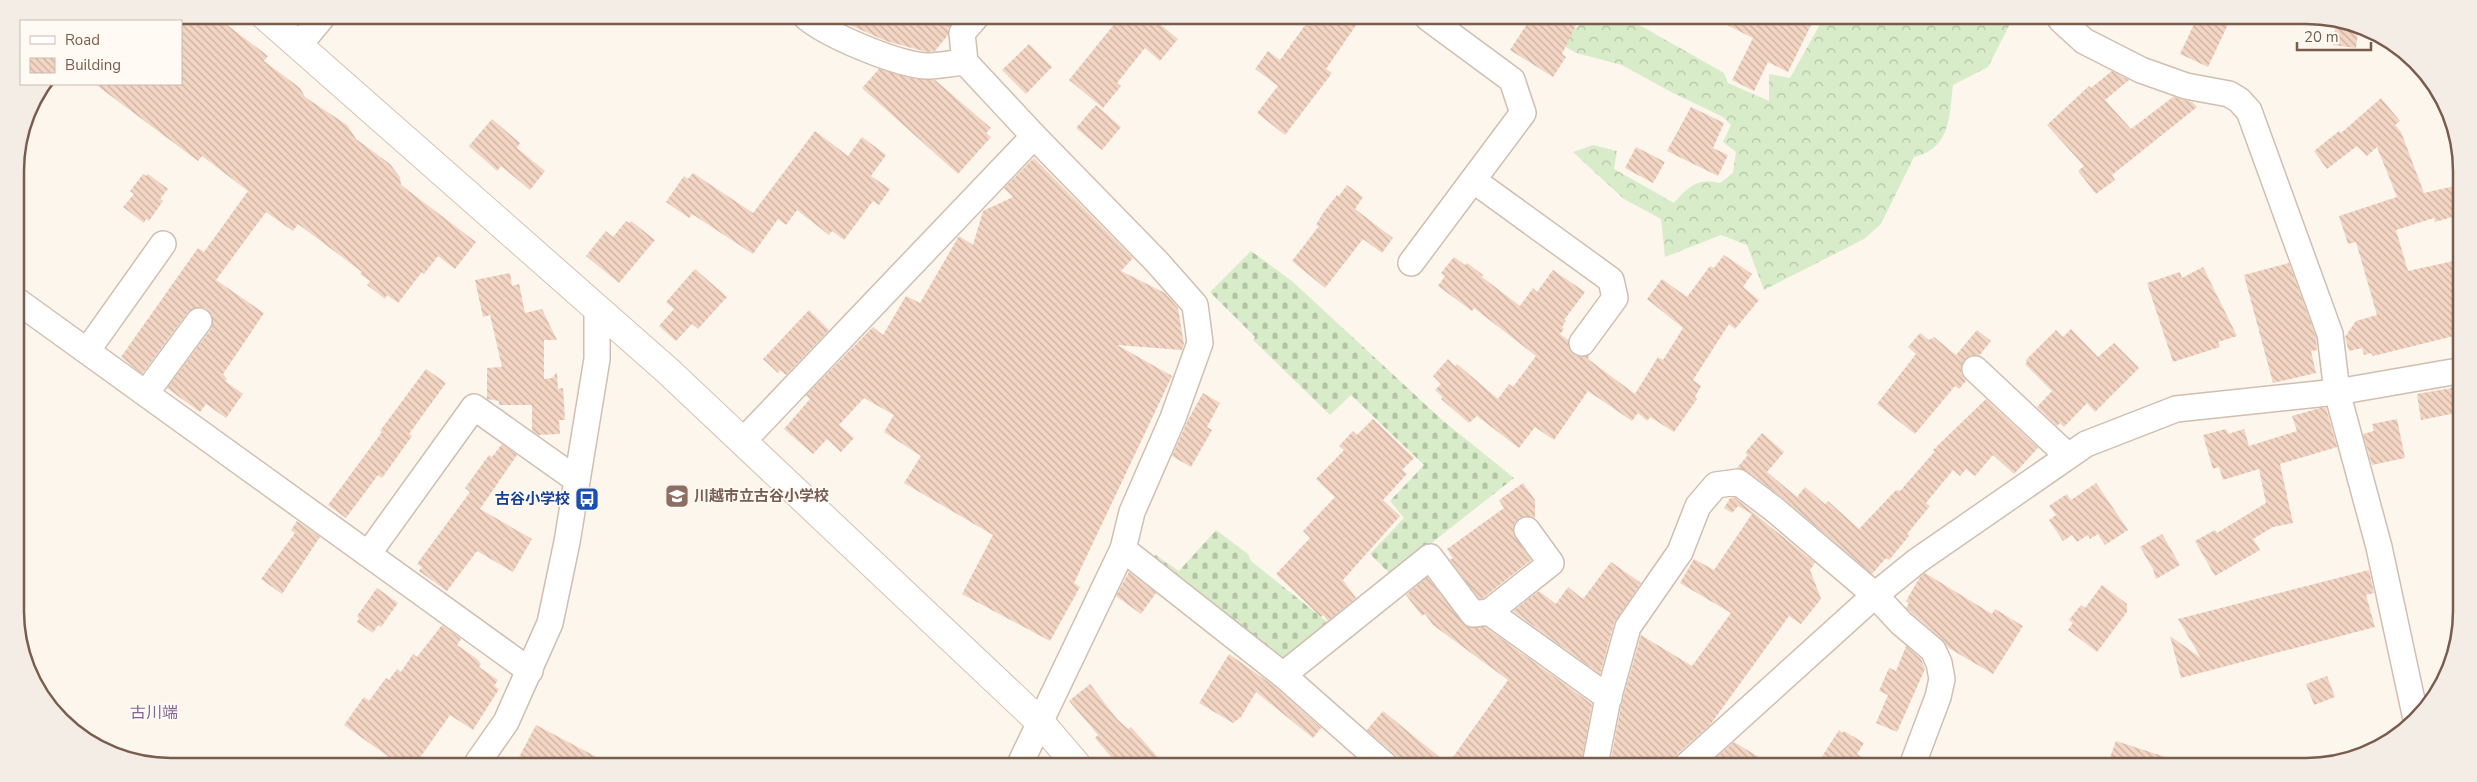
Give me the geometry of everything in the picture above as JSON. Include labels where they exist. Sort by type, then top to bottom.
[{"type":"street","points":[[274,24],[597,309],[742,441],[1040,722],[1071,758]]},
{"type":"street","points":[[298,45],[316,24]]},
{"type":"street","points":[[816,24],[828,32],[873,52],[926,66],[964,62]]},
{"type":"street","points":[[970,24],[962,33],[964,62],[1158,262],[1195,305],[1200,343],[1173,418],[1132,512],[1123,549],[1022,758]]},
{"type":"street","points":[[1411,263],[1523,113],[1512,80],[1436,24]]},
{"type":"street","points":[[2065,24],[2084,42],[2141,70],[2186,86],[2229,94],[2239,100],[2249,111],[2330,334],[2337,392],[2379,547],[2414,711]]},
{"type":"street","points":[[742,441],[1034,136]]},
{"type":"street","points":[[1473,180],[1611,280],[1614,298],[1582,343]]},
{"type":"street","points":[[87,351],[162,244]]},
{"type":"street","points":[[24,306],[530,671]]},
{"type":"street","points":[[481,758],[506,722],[550,623],[577,480],[597,359],[597,309]]},
{"type":"street","points":[[146,393],[199,321]]},
{"type":"street","points":[[1975,369],[2068,456]]},
{"type":"street","points":[[1695,758],[1875,595],[1918,560],[2086,444],[2176,410],[2337,392],[2453,372]]},
{"type":"street","points":[[368,554],[474,407],[577,480]]},
{"type":"street","points":[[1596,758],[1609,698],[1628,627],[1680,552],[1698,506],[1716,485],[1738,482],[1775,510],[1875,595],[1901,623],[1933,650],[1939,663],[1942,680],[1938,697],[1915,758]]},
{"type":"street","points":[[1283,675],[1430,557],[1473,614],[1489,612],[1551,563],[1527,530]]},
{"type":"street","points":[[1123,549],[1283,675],[1378,758]]},
{"type":"street","points":[[1489,612],[1609,698]]},
{"type":"green space","points":[[1527,24],[1568,24],[1577,28],[1580,24],[1638,24],[1724,73],[1728,83],[1769,101],[1769,74],[1790,78],[1820,24],[2010,24],[1988,67],[1953,85],[1949,119],[1942,139],[1926,153],[1914,157],[1881,224],[1864,239],[1764,290],[1747,245],[1721,235],[1665,257],[1661,219],[1624,199],[1573,152],[1593,145],[1617,151],[1614,169],[1674,203],[1694,185],[1705,182],[1720,183],[1733,173],[1736,152],[1723,142],[1731,125],[1723,117],[1671,92],[1622,65],[1576,53]]},
{"type":"green space","points":[[1251,251],[1292,281],[1441,419],[1514,478],[1391,575],[1370,554],[1404,518],[1390,501],[1424,465],[1351,395],[1330,415],[1253,340],[1255,337],[1210,292]]},
{"type":"green space","points":[[1216,530],[1248,554],[1251,561],[1330,624],[1285,661],[1151,560],[1156,555],[1179,571]]},
{"type":"building","points":[[182,24],[226,24],[268,56],[264,61],[300,88],[305,97],[347,125],[356,139],[390,164],[400,177],[401,185],[476,242],[455,269],[438,256],[424,274],[422,272],[398,303],[387,295],[385,299],[367,285],[370,281],[360,274],[362,272],[298,224],[293,231],[266,212],[216,280],[264,313],[223,374],[227,379],[225,381],[243,394],[226,418],[206,404],[200,412],[167,388],[211,329],[212,316],[207,309],[200,307],[188,312],[142,374],[121,357],[198,248],[204,252],[248,191],[202,156],[198,161],[96,85],[182,85]]},
{"type":"building","points":[[848,24],[951,24],[948,28],[948,35],[935,51],[927,52],[886,41]]},
{"type":"building","points":[[1114,24],[1160,24],[1178,39],[1160,61],[1145,48],[1117,83],[1121,86],[1103,108],[1069,80]]},
{"type":"building","points":[[1306,24],[1309,26],[1310,24],[1357,24],[1326,69],[1332,73],[1285,135],[1257,113],[1278,86],[1255,69],[1268,51],[1280,60]]},
{"type":"building","points":[[1527,24],[1576,24],[1562,54],[1566,57],[1553,77],[1510,50]]},
{"type":"building","points":[[1725,24],[1812,24],[1788,72],[1768,62],[1754,91],[1732,80],[1753,38]]},
{"type":"building","points":[[2194,24],[2228,24],[2208,67],[2180,54]]},
{"type":"building","points":[[2335,27],[2358,33],[2356,48],[2333,45]]},
{"type":"building","points":[[1029,44],[1052,67],[1026,94],[1002,70]]},
{"type":"building","points":[[879,69],[911,78],[935,80],[991,128],[986,133],[991,137],[958,174],[862,88]]},
{"type":"building","points":[[2112,71],[2129,80],[2105,100],[2131,129],[2173,97],[2192,102],[2197,107],[2112,175],[2115,180],[2096,194],[2078,171],[2084,166],[2047,125],[2089,86],[2091,88]]},
{"type":"building","points":[[2381,98],[2400,121],[2395,125],[2401,132],[2424,193],[2453,186],[2453,217],[2435,222],[2434,218],[2396,230],[2408,271],[2453,261],[2453,336],[2373,356],[2371,353],[2364,355],[2362,348],[2349,351],[2345,337],[2356,321],[2377,315],[2356,242],[2348,244],[2339,216],[2397,197],[2377,147],[2367,156],[2357,146],[2327,169],[2314,151],[2339,131],[2341,133]]},
{"type":"building","points":[[1096,105],[1121,127],[1102,150],[1076,128]]},
{"type":"building","points":[[1691,107],[1724,123],[1713,148],[1728,155],[1718,176],[1667,151]]},
{"type":"building","points":[[492,119],[520,143],[517,148],[545,171],[530,190],[501,166],[497,171],[469,146]]},
{"type":"building","points":[[815,131],[848,156],[862,137],[886,155],[871,176],[890,189],[879,205],[873,201],[844,240],[832,231],[829,235],[797,210],[786,225],[778,219],[753,254],[692,214],[689,218],[666,202],[684,176],[688,179],[693,173],[753,213]]},
{"type":"building","points":[[1636,147],[1665,162],[1653,183],[1625,168]]},
{"type":"building","points":[[1034,158],[1133,258],[1121,271],[1165,293],[1178,308],[1184,344],[1182,350],[1117,345],[1172,376],[1074,583],[1080,587],[1050,641],[962,594],[993,535],[904,483],[921,456],[884,432],[894,415],[864,398],[839,425],[854,438],[841,452],[827,439],[813,454],[784,429],[810,399],[806,395],[873,327],[883,335],[906,296],[920,303],[959,236],[973,245],[983,211],[1013,197],[1004,188]]},
{"type":"building","points":[[143,174],[146,176],[148,174],[168,189],[160,199],[163,201],[149,221],[146,219],[144,223],[123,207],[134,194],[130,191]]},
{"type":"building","points":[[1347,185],[1363,197],[1355,209],[1393,238],[1382,253],[1363,239],[1325,288],[1292,261],[1319,226],[1316,225],[1323,213]]},
{"type":"building","points":[[626,221],[629,223],[631,221],[655,240],[619,283],[586,256],[606,231],[613,237]]},
{"type":"building","points":[[1724,255],[1752,274],[1743,287],[1759,300],[1735,329],[1729,324],[1693,380],[1701,386],[1695,397],[1697,399],[1674,432],[1650,417],[1647,421],[1638,413],[1632,421],[1588,391],[1554,440],[1535,427],[1519,448],[1477,416],[1469,423],[1441,399],[1443,397],[1435,390],[1441,384],[1433,376],[1448,359],[1455,366],[1457,364],[1498,399],[1509,384],[1513,387],[1536,356],[1474,308],[1472,311],[1438,286],[1445,276],[1441,273],[1454,257],[1465,265],[1467,263],[1520,306],[1533,288],[1537,292],[1553,270],[1585,292],[1564,320],[1566,321],[1562,327],[1564,329],[1560,334],[1568,340],[1569,348],[1573,354],[1581,357],[1589,355],[1588,359],[1635,394],[1658,357],[1663,360],[1683,328],[1647,299],[1662,279],[1687,297],[1710,266],[1714,268]]},
{"type":"building","points":[[2289,263],[2316,337],[2317,350],[2311,351],[2316,373],[2273,383],[2244,275]]},
{"type":"building","points":[[2203,267],[2237,336],[2218,342],[2220,347],[2173,362],[2147,283],[2180,272],[2182,278]]},
{"type":"building","points":[[695,269],[727,297],[698,329],[692,324],[676,341],[659,326],[674,309],[666,302]]},
{"type":"building","points":[[510,273],[512,286],[519,284],[525,313],[542,309],[557,340],[544,340],[544,379],[552,378],[557,372],[558,389],[563,388],[565,420],[559,420],[560,434],[538,435],[532,431],[532,405],[499,405],[499,401],[487,399],[487,368],[502,367],[490,315],[483,317],[475,280]]},
{"type":"building","points":[[809,310],[829,330],[786,375],[780,370],[778,373],[763,359]]},
{"type":"building","points":[[2071,329],[2098,357],[2114,343],[2139,368],[2095,412],[2087,403],[2064,427],[2060,423],[2057,426],[2037,407],[2052,391],[2025,364],[2026,360],[2056,330],[2063,337]]},
{"type":"building","points":[[1977,330],[1991,341],[1979,356],[1971,355],[1964,360],[1961,373],[1966,381],[1959,389],[1955,386],[1915,434],[1877,404],[1916,354],[1908,347],[1920,333],[1929,340],[1934,337],[1956,355]]},
{"type":"building","points":[[426,369],[446,383],[409,434],[412,436],[382,478],[378,475],[346,518],[328,505]]},
{"type":"building","points":[[2452,388],[2453,414],[2421,420],[2417,394]]},
{"type":"building","points":[[1203,393],[1220,403],[1207,427],[1212,430],[1191,467],[1172,456],[1188,420]]},
{"type":"building","points":[[1986,399],[2038,448],[2014,474],[1993,455],[1975,476],[1966,469],[1960,476],[1953,470],[1926,503],[1930,506],[1907,534],[1909,536],[1889,560],[1886,558],[1872,574],[1784,499],[1747,471],[1737,468],[1748,455],[1745,453],[1762,433],[1784,452],[1767,472],[1797,497],[1805,487],[1825,504],[1828,501],[1859,529],[1896,490],[1900,491],[1935,451],[1933,450]]},
{"type":"building","points":[[2326,408],[2337,447],[2280,464],[2293,523],[2273,527],[2253,539],[2260,550],[2215,576],[2195,541],[2215,530],[2217,533],[2266,503],[2259,469],[2223,480],[2219,467],[2213,469],[2203,435],[2226,429],[2228,434],[2244,429],[2249,446],[2297,431],[2292,416]]},
{"type":"building","points":[[1373,419],[1414,458],[1402,470],[1407,474],[1383,500],[1400,516],[1343,580],[1356,598],[1328,621],[1323,615],[1321,617],[1276,574],[1310,538],[1303,531],[1335,497],[1316,479],[1344,450],[1339,446],[1353,431],[1357,435]]},
{"type":"building","points":[[2397,419],[2405,458],[2372,465],[2363,434],[2374,431],[2372,424]]},
{"type":"building","points":[[502,444],[517,455],[480,509],[532,539],[513,572],[477,551],[447,591],[419,571],[422,567],[417,564],[470,492],[465,488],[489,455],[492,457]]},
{"type":"building","points":[[1523,483],[1535,500],[1535,518],[1526,516],[1519,518],[1514,524],[1513,531],[1531,560],[1483,598],[1479,599],[1450,560],[1453,558],[1447,549],[1504,508],[1499,500]]},
{"type":"building","points":[[2096,483],[2128,530],[2105,545],[2098,534],[2090,539],[2088,535],[2077,542],[2072,535],[2063,541],[2049,520],[2056,515],[2049,506],[2067,494],[2071,500]]},
{"type":"building","points":[[1734,497],[1815,563],[1810,570],[1821,599],[1801,624],[1789,616],[1710,725],[1677,754],[1676,758],[1611,758],[1621,706],[1641,635],[1692,666],[1731,613],[1680,583],[1694,559],[1714,570],[1752,514],[1738,506],[1732,513],[1724,508],[1730,498]]},
{"type":"building","points":[[297,521],[320,537],[282,594],[261,579],[295,533],[291,530]]},
{"type":"building","points":[[2162,534],[2180,565],[2156,579],[2153,569],[2140,547]]},
{"type":"building","points":[[1611,562],[1641,583],[1614,623],[1600,674],[1513,611],[1539,591],[1556,604],[1568,587],[1583,599]]},
{"type":"building","points":[[2369,570],[2374,593],[2366,595],[2375,627],[2181,678],[2170,636],[2201,658],[2178,619]]},
{"type":"building","points":[[1129,572],[1156,593],[1141,614],[1116,596]]},
{"type":"building","points":[[1925,573],[1992,614],[1995,609],[2023,626],[1993,674],[1947,647],[1942,639],[1906,608],[1909,603],[1906,601],[1920,577]]},
{"type":"building","points":[[1427,577],[1467,627],[1485,627],[1592,704],[1582,758],[1452,758],[1508,680],[1433,625],[1425,614],[1422,616],[1406,595]]},
{"type":"building","points":[[2102,585],[2127,604],[2127,612],[2097,652],[2068,630],[2073,623],[2069,620],[2081,605],[2085,608]]},
{"type":"building","points":[[377,588],[398,603],[381,627],[378,625],[373,633],[357,622],[359,618],[357,616]]},
{"type":"building","points":[[442,625],[461,639],[457,645],[477,659],[481,664],[479,667],[498,680],[494,686],[499,689],[473,730],[450,715],[420,758],[390,758],[344,725],[364,697],[369,701],[386,678],[389,680],[397,669],[401,672],[413,654],[417,657]]},
{"type":"building","points":[[1906,646],[1921,659],[1925,669],[1897,732],[1876,723],[1888,695],[1879,691],[1889,668],[1896,671]]},
{"type":"building","points":[[1229,654],[1274,686],[1321,728],[1313,738],[1256,692],[1241,717],[1233,723],[1199,703]]},
{"type":"building","points":[[2327,676],[2335,697],[2314,705],[2306,684]]},
{"type":"building","points":[[1090,684],[1117,719],[1128,729],[1131,727],[1159,758],[1112,758],[1095,738],[1098,735],[1069,701]]},
{"type":"building","points":[[1383,711],[1441,758],[1399,758],[1367,730]]},
{"type":"building","points":[[536,725],[599,758],[519,758]]},
{"type":"building","points":[[1839,730],[1864,743],[1857,754],[1863,758],[1821,758]]},
{"type":"building","points":[[2116,741],[2169,758],[2110,758]]},
{"type":"building","points":[[1734,742],[1760,758],[1716,758]]},
{"type":"place","name":"川越市立古谷小学校","points":[[677,496]]},
{"type":"place","name":"古谷小学校","points":[[587,499]]},
{"type":"district","name":"古川端","points":[[154,713]]}]
